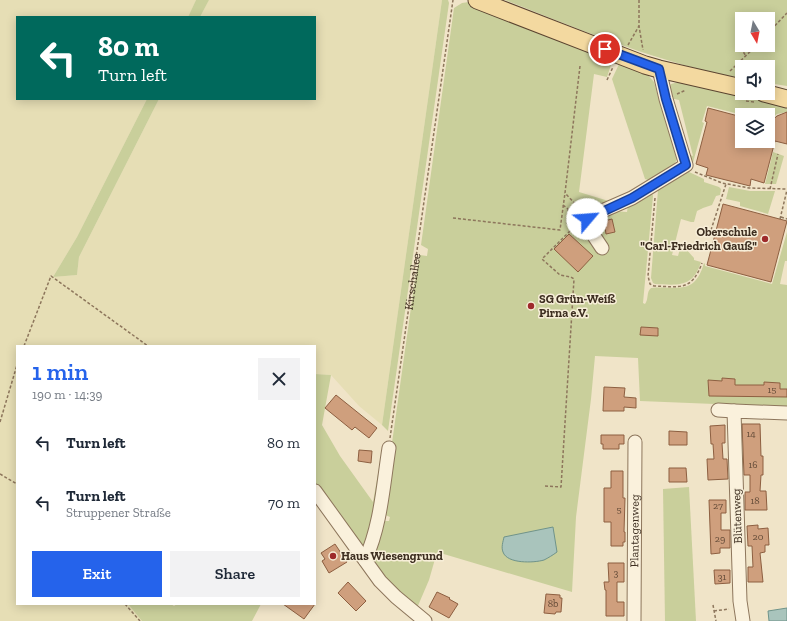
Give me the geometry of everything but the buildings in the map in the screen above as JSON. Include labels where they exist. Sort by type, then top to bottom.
[{"type":"main road","points":[[477,0],[652,67],[735,86]]},
{"type":"street","points":[[602,248],[584,221],[632,198],[686,165],[666,99],[652,67]]},
{"type":"street","points":[[718,410],[787,413]]},
{"type":"street","name":"Blütenweg","points":[[734,411],[740,601],[743,621]]},
{"type":"street","name":"Plantagenweg","points":[[634,621],[635,442]]},
{"type":"street","points":[[365,560],[372,544],[379,514],[389,448]]},
{"type":"street","points":[[316,492],[380,581],[396,597],[425,621]]},
{"type":"path","name":"Kirschallee","points":[[389,448],[452,0]]},
{"type":"path","points":[[639,0],[639,26],[652,67]]},
{"type":"path","points":[[775,26],[787,13]]},
{"type":"path","points":[[621,56],[639,26]]},
{"type":"path","points":[[743,52],[746,56]]},
{"type":"path","points":[[716,82],[738,65],[750,52]]},
{"type":"path","points":[[453,218],[560,230],[580,66]]},
{"type":"path","points":[[770,189],[778,154]]},
{"type":"path","points":[[686,165],[693,171],[726,184],[749,188],[787,190],[780,218],[787,219]]},
{"type":"path","points":[[654,184],[655,191],[648,276],[650,284],[654,286],[680,287],[693,280],[699,273],[702,263]]},
{"type":"path","points":[[716,232],[711,230],[726,184]]},
{"type":"path","points":[[565,193],[581,210],[587,219]]},
{"type":"path","points":[[545,486],[561,487],[574,279],[560,275],[542,259],[572,228]]},
{"type":"path","points":[[24,345],[51,276],[147,345]]},
{"type":"path","points":[[0,422],[16,368]]},
{"type":"path","points":[[0,474],[16,483]]},
{"type":"path","points":[[126,605],[140,621]]},
{"type":"path","points":[[713,605],[716,621]]},
{"type":"path","points":[[714,611],[735,608]]},
{"type":"shaded area","points":[[0,0],[196,0],[188,16],[16,16],[16,100],[146,100],[77,237],[53,277],[77,275],[79,257],[158,100],[316,100],[316,16],[201,16],[209,0],[442,0],[382,425],[359,406],[331,375],[316,374],[316,345],[16,345],[16,605],[129,605],[142,621],[0,621]]},
{"type":"green space","points":[[196,0],[209,0],[201,16],[188,16]]},
{"type":"green space","points":[[442,0],[448,0],[449,3],[388,431],[382,425]]},
{"type":"green space","points":[[505,0],[787,0],[787,86],[775,84],[775,60],[735,60],[735,77],[681,64],[592,34]]},
{"type":"green space","name":"SG Grün-Weiß Pirna e.V.","points":[[469,2],[613,59],[607,77],[594,74],[579,192],[612,202],[613,211],[627,212],[628,206],[652,193],[653,196],[643,303],[645,304],[651,288],[677,288],[690,285],[700,274],[704,263],[705,266],[772,284],[787,232],[787,261],[785,261],[780,284],[787,285],[787,407],[640,401],[638,358],[595,356],[576,517],[572,592],[437,552],[429,580],[417,608],[373,567],[374,551],[383,521],[389,521],[390,517],[383,514],[383,507],[414,286],[420,255],[427,256],[428,249],[421,245],[454,8],[462,3]]},
{"type":"green space","points":[[620,62],[647,74],[654,82],[677,159],[674,165],[651,181],[645,179],[612,79]]},
{"type":"green space","points":[[682,81],[735,93],[735,100],[769,100],[787,104],[787,112],[775,116],[775,108],[735,108],[735,113],[707,106],[702,122],[704,123],[692,166],[685,153],[693,156],[679,100],[670,98],[669,89],[671,84]]},
{"type":"green space","points":[[146,100],[158,100],[79,257],[77,275],[53,277],[77,237]]},
{"type":"green space","points":[[773,152],[784,156],[776,184],[765,184]]},
{"type":"green space","points":[[685,171],[704,179],[704,182],[719,187],[721,189],[720,195],[716,196],[712,205],[697,211],[694,222],[681,219],[672,255],[678,256],[680,249],[685,248],[694,260],[701,262],[694,277],[684,283],[671,285],[655,284],[651,278],[658,190],[660,186]]},
{"type":"green space","points":[[729,187],[750,191],[775,191],[768,214],[740,206],[740,202],[726,199]]},
{"type":"green space","points":[[316,374],[331,375],[322,425],[340,456],[373,502],[382,451],[386,455],[367,544],[361,545],[354,539],[316,484]]},
{"type":"green space","points":[[689,487],[696,621],[665,621],[663,489]]},
{"type":"green space","points":[[129,605],[260,605],[252,621],[142,621]]},
{"type":"water","points":[[553,527],[557,552],[544,560],[534,562],[515,561],[506,556],[503,552],[502,546],[504,537]]},
{"type":"water","points":[[787,608],[787,621],[769,621],[768,611]]},
{"type":"place","name":"Oberschule \"Carl-Friedrich Gauß\"","points":[[765,239]]},
{"type":"place","name":"SG Grün-Weiß Pirna e.V.","points":[[531,306]]},
{"type":"place","name":"Haus Wiesengrund","points":[[333,556]]},
{"type":"route","points":[[587,219],[632,198],[686,165],[666,99],[659,69],[605,49]]}]
